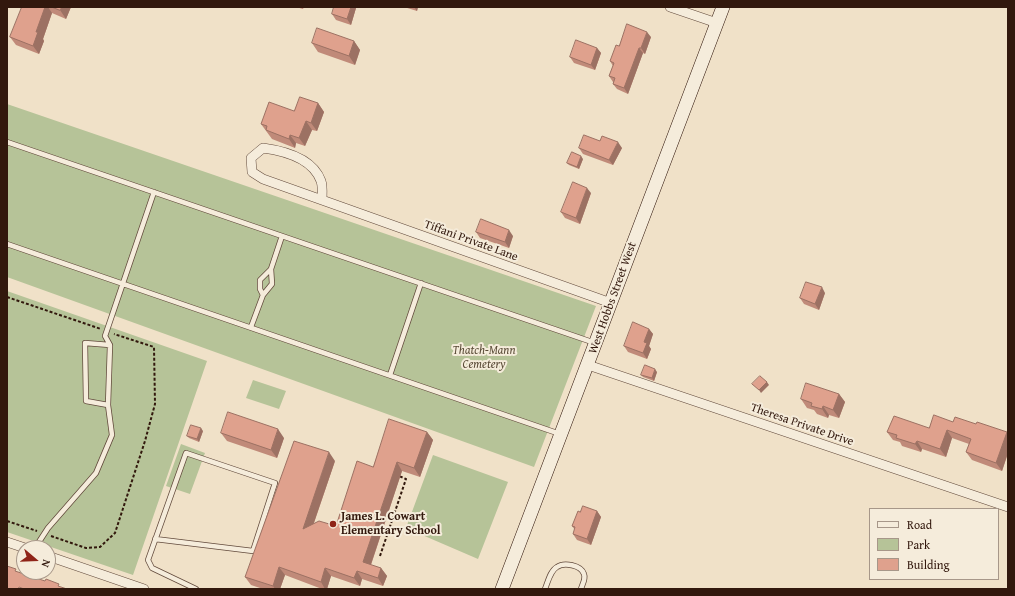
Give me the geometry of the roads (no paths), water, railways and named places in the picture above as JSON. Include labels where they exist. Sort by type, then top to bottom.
[{"type":"street","points":[[670,7],[717,23]]},
{"type":"street","name":"West Hobbs Street West","points":[[502,589],[723,7]]},
{"type":"street","name":"Tiffani Private Lane","points":[[322,200],[321,182],[315,170],[304,161],[279,150],[264,148],[251,158],[252,172],[263,179],[611,303]]},
{"type":"street","name":"Theresa Private Drive","points":[[588,365],[1008,507]]},
{"type":"street","points":[[56,559],[142,589]]},
{"type":"lane","points":[[7,142],[596,343]]},
{"type":"lane","points":[[40,540],[44,533],[96,473],[112,435],[108,405],[110,345],[105,336],[154,192]]},
{"type":"lane","points":[[251,328],[263,296],[272,284],[271,269],[282,236]]},
{"type":"lane","points":[[7,244],[561,434]]},
{"type":"lane","points":[[263,296],[260,289],[260,280],[271,269]]},
{"type":"lane","points":[[390,375],[421,283]]},
{"type":"lane","points":[[108,405],[86,401],[85,343],[110,345]]},
{"type":"lane","points":[[155,538],[252,551],[275,483],[186,453],[155,538],[148,560],[152,568],[196,589]]},
{"type":"lane","points":[[546,589],[553,570],[557,566],[564,564],[579,568],[584,573],[585,578],[581,589]]},
{"type":"place","name":"James L. Cowart Elementary School","points":[[333,524]]},
{"type":"park label","name":"Thatch-Mann Cemetery","points":[[484,358]]}]
